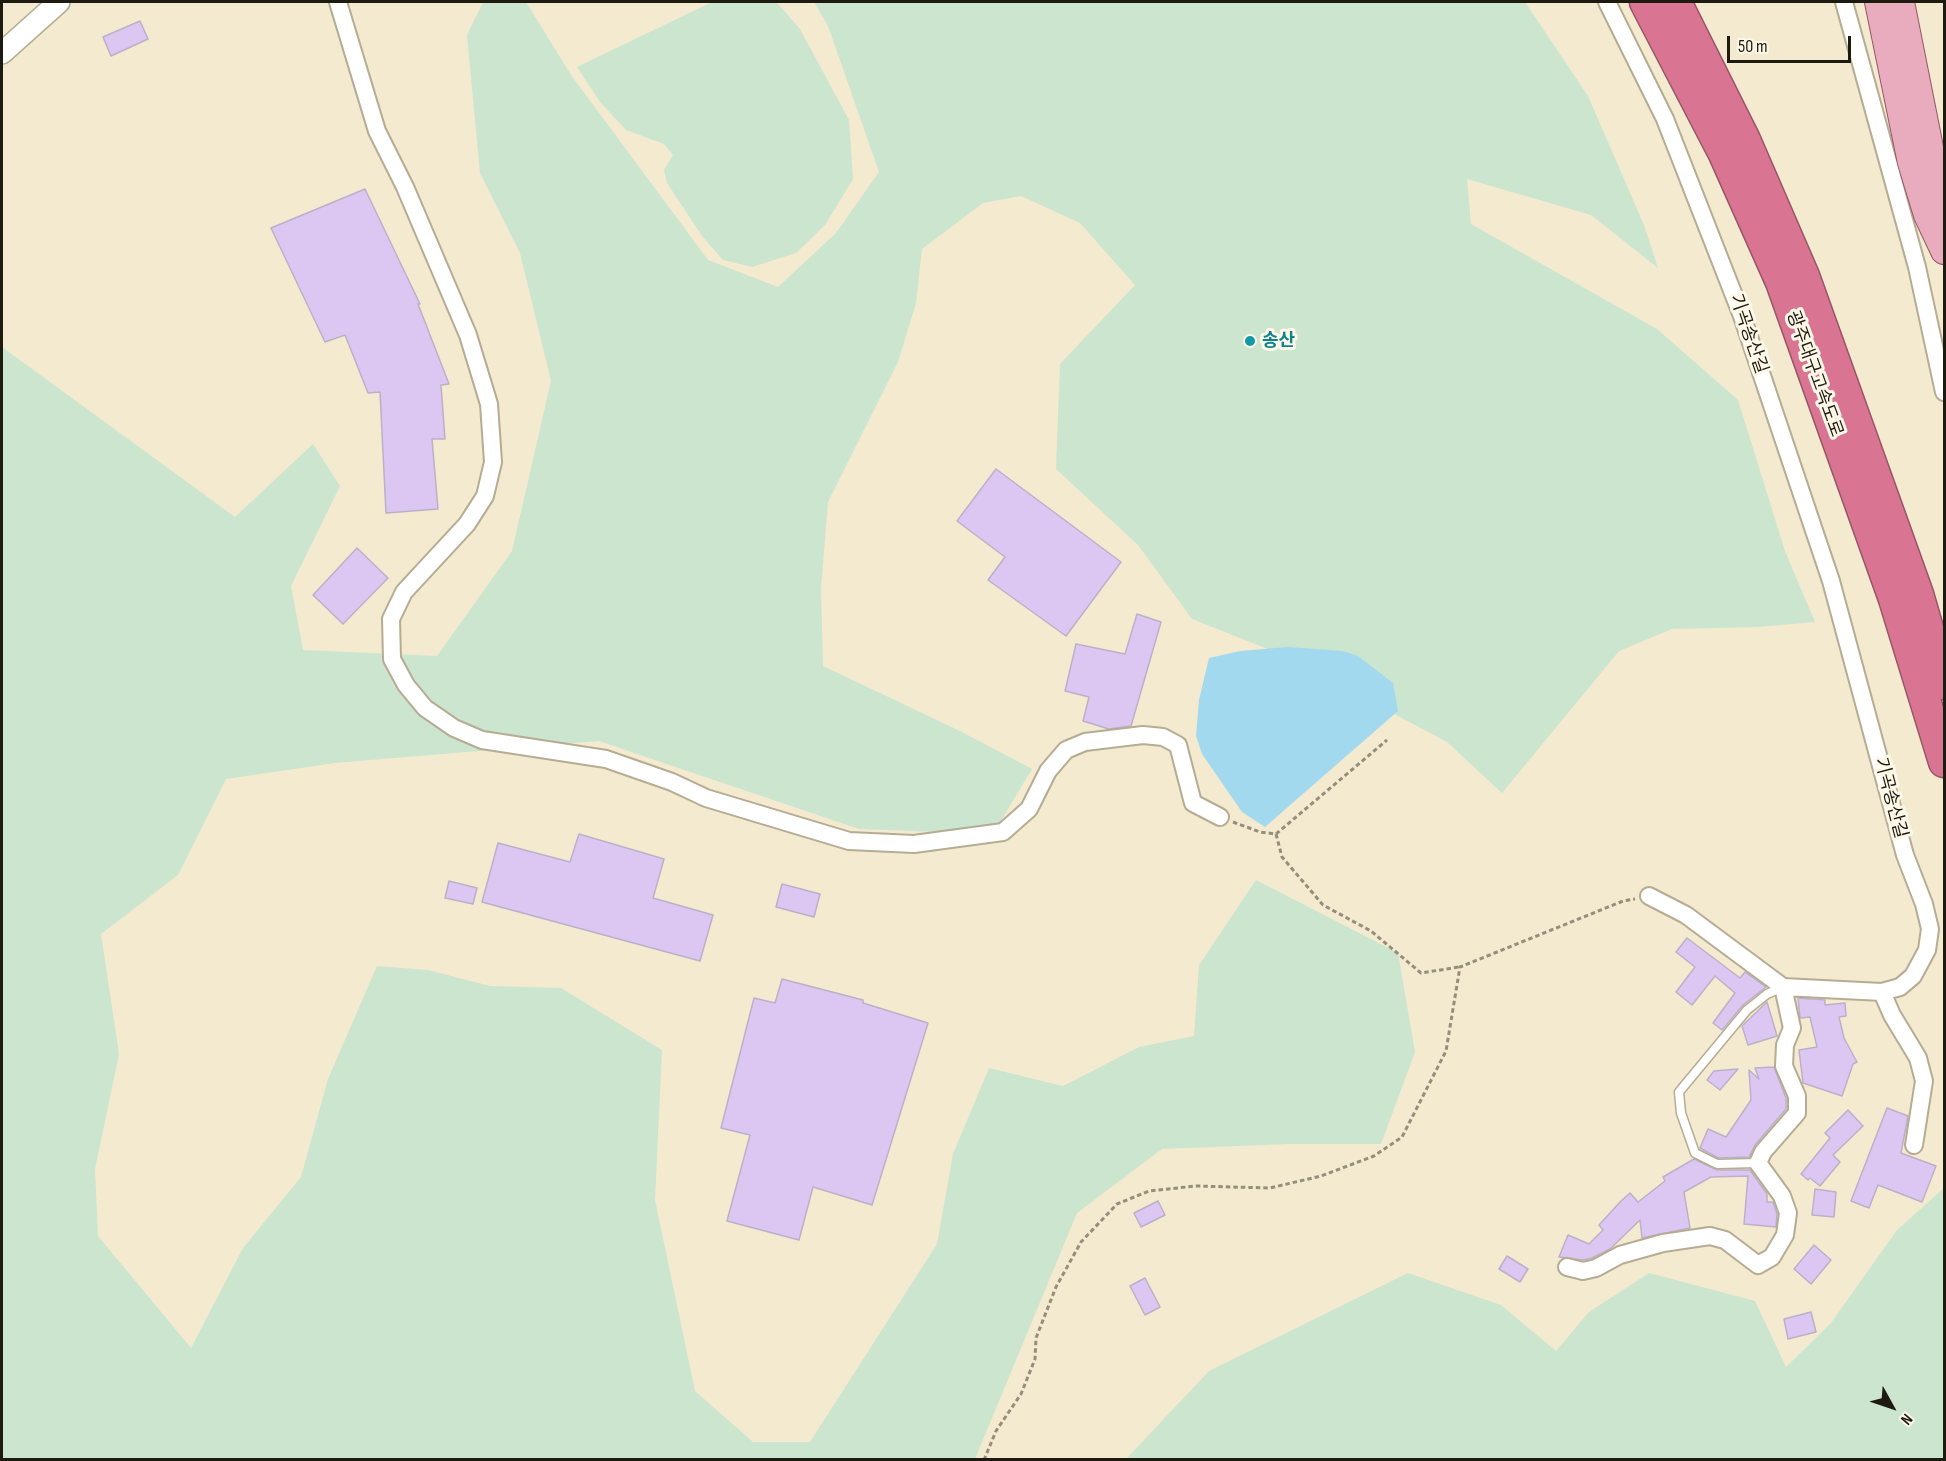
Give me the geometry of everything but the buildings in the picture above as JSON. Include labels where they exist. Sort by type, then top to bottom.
[{"type":"highway","name":"광주대구고속도로","points":[[1645,2],[1724,154],[1781,282],[1894,599],[1944,762]]},
{"type":"highway","name":"광주대구고속도로","points":[[1676,2],[1745,140],[1804,276],[1918,594],[1944,684]]},
{"type":"main road","points":[[1878,2],[1911,163],[1926,215],[1944,251]]},
{"type":"main road","points":[[1901,2],[1944,218]]},
{"type":"street","points":[[2,53],[59,2]]},
{"type":"street","points":[[338,2],[377,131],[405,188],[468,336],[489,404],[493,462],[485,495],[467,525],[404,592],[391,619],[392,659],[406,685],[425,708],[454,728],[482,740],[606,759],[672,782],[706,798],[849,841],[914,844],[1003,832],[1029,809],[1048,771],[1066,750],[1085,742],[1143,735],[1163,737],[1179,745],[1193,803],[1220,817]]},
{"type":"street","name":"기곡송산길","points":[[1607,2],[1665,119],[1704,211],[1742,316],[1831,581],[1905,855],[1924,904],[1930,929],[1927,950],[1913,976],[1900,987],[1882,992],[1783,987]]},
{"type":"street","points":[[1844,2],[1917,267],[1944,392]]},
{"type":"street","points":[[1567,1267],[1583,1271],[1596,1268],[1620,1255],[1663,1243],[1710,1236],[1725,1240],[1758,1265],[1773,1257],[1785,1235],[1788,1213],[1782,1196],[1758,1162],[1797,1113],[1797,1096],[1784,1066],[1785,1046],[1792,1028],[1783,987],[1686,915],[1649,896]]},
{"type":"street","points":[[1882,992],[1892,1015],[1918,1058],[1924,1082],[1914,1144]]},
{"type":"lane","points":[[1758,1162],[1717,1164],[1695,1153],[1681,1113],[1679,1092],[1747,1010],[1767,994],[1783,987]]},
{"type":"path","points":[[1220,817],[1260,832],[1276,834],[1387,740]]},
{"type":"path","points":[[1276,834],[1282,857],[1323,905],[1371,931],[1421,973],[1460,967],[1623,901],[1649,896]]},
{"type":"path","points":[[984,1460],[996,1431],[1021,1394],[1035,1359],[1036,1338],[1056,1287],[1081,1242],[1117,1204],[1149,1191],[1196,1186],[1270,1188],[1321,1176],[1374,1156],[1402,1137],[1446,1051],[1460,967]]},
{"type":"green space","points":[[483,2],[526,2],[571,75],[708,260],[778,287],[836,233],[879,172],[828,26],[814,2],[1525,2],[1588,96],[1644,225],[1658,268],[1591,215],[1467,179],[1471,224],[1657,329],[1738,400],[1785,551],[1815,622],[1758,627],[1672,629],[1619,651],[1502,793],[1447,742],[1283,655],[1192,619],[1138,545],[1056,469],[1060,364],[1135,285],[1080,223],[1021,196],[983,203],[922,249],[916,303],[898,362],[828,502],[821,589],[823,666],[960,731],[1032,769],[993,834],[859,829],[599,741],[335,763],[226,779],[178,875],[101,934],[119,1054],[95,1169],[98,1236],[191,1348],[243,1248],[301,1177],[328,1079],[377,966],[428,970],[490,986],[561,988],[662,1050],[655,1200],[695,1391],[753,1442],[810,1442],[937,1244],[953,1154],[989,1068],[1063,1086],[1139,1047],[1194,1036],[1199,965],[1256,880],[1398,953],[1415,1052],[1381,1144],[1288,1144],[1162,1149],[1077,1213],[975,1459],[2,1459],[2,347],[235,517],[313,444],[340,486],[291,586],[303,650],[437,656],[512,551],[551,381],[520,253],[480,173],[467,35]]},
{"type":"green space","points":[[712,2],[775,2],[779,5],[800,29],[849,120],[853,179],[825,225],[796,253],[752,267],[723,260],[702,236],[667,183],[664,170],[673,155],[664,144],[626,130],[600,102],[577,67]]},
{"type":"green space","points":[[1944,1188],[1944,1459],[1129,1459],[1128,1457],[1209,1371],[1408,1273],[1501,1305],[1556,1351],[1589,1312],[1649,1273],[1755,1301],[1786,1367],[1831,1323],[1897,1230]]},
{"type":"water","points":[[1288,647],[1343,651],[1358,656],[1393,683],[1398,711],[1265,827],[1242,812],[1202,754],[1196,736],[1199,700],[1209,658],[1240,651]]},
{"type":"place","name":"송산","points":[[1250,341]]}]
